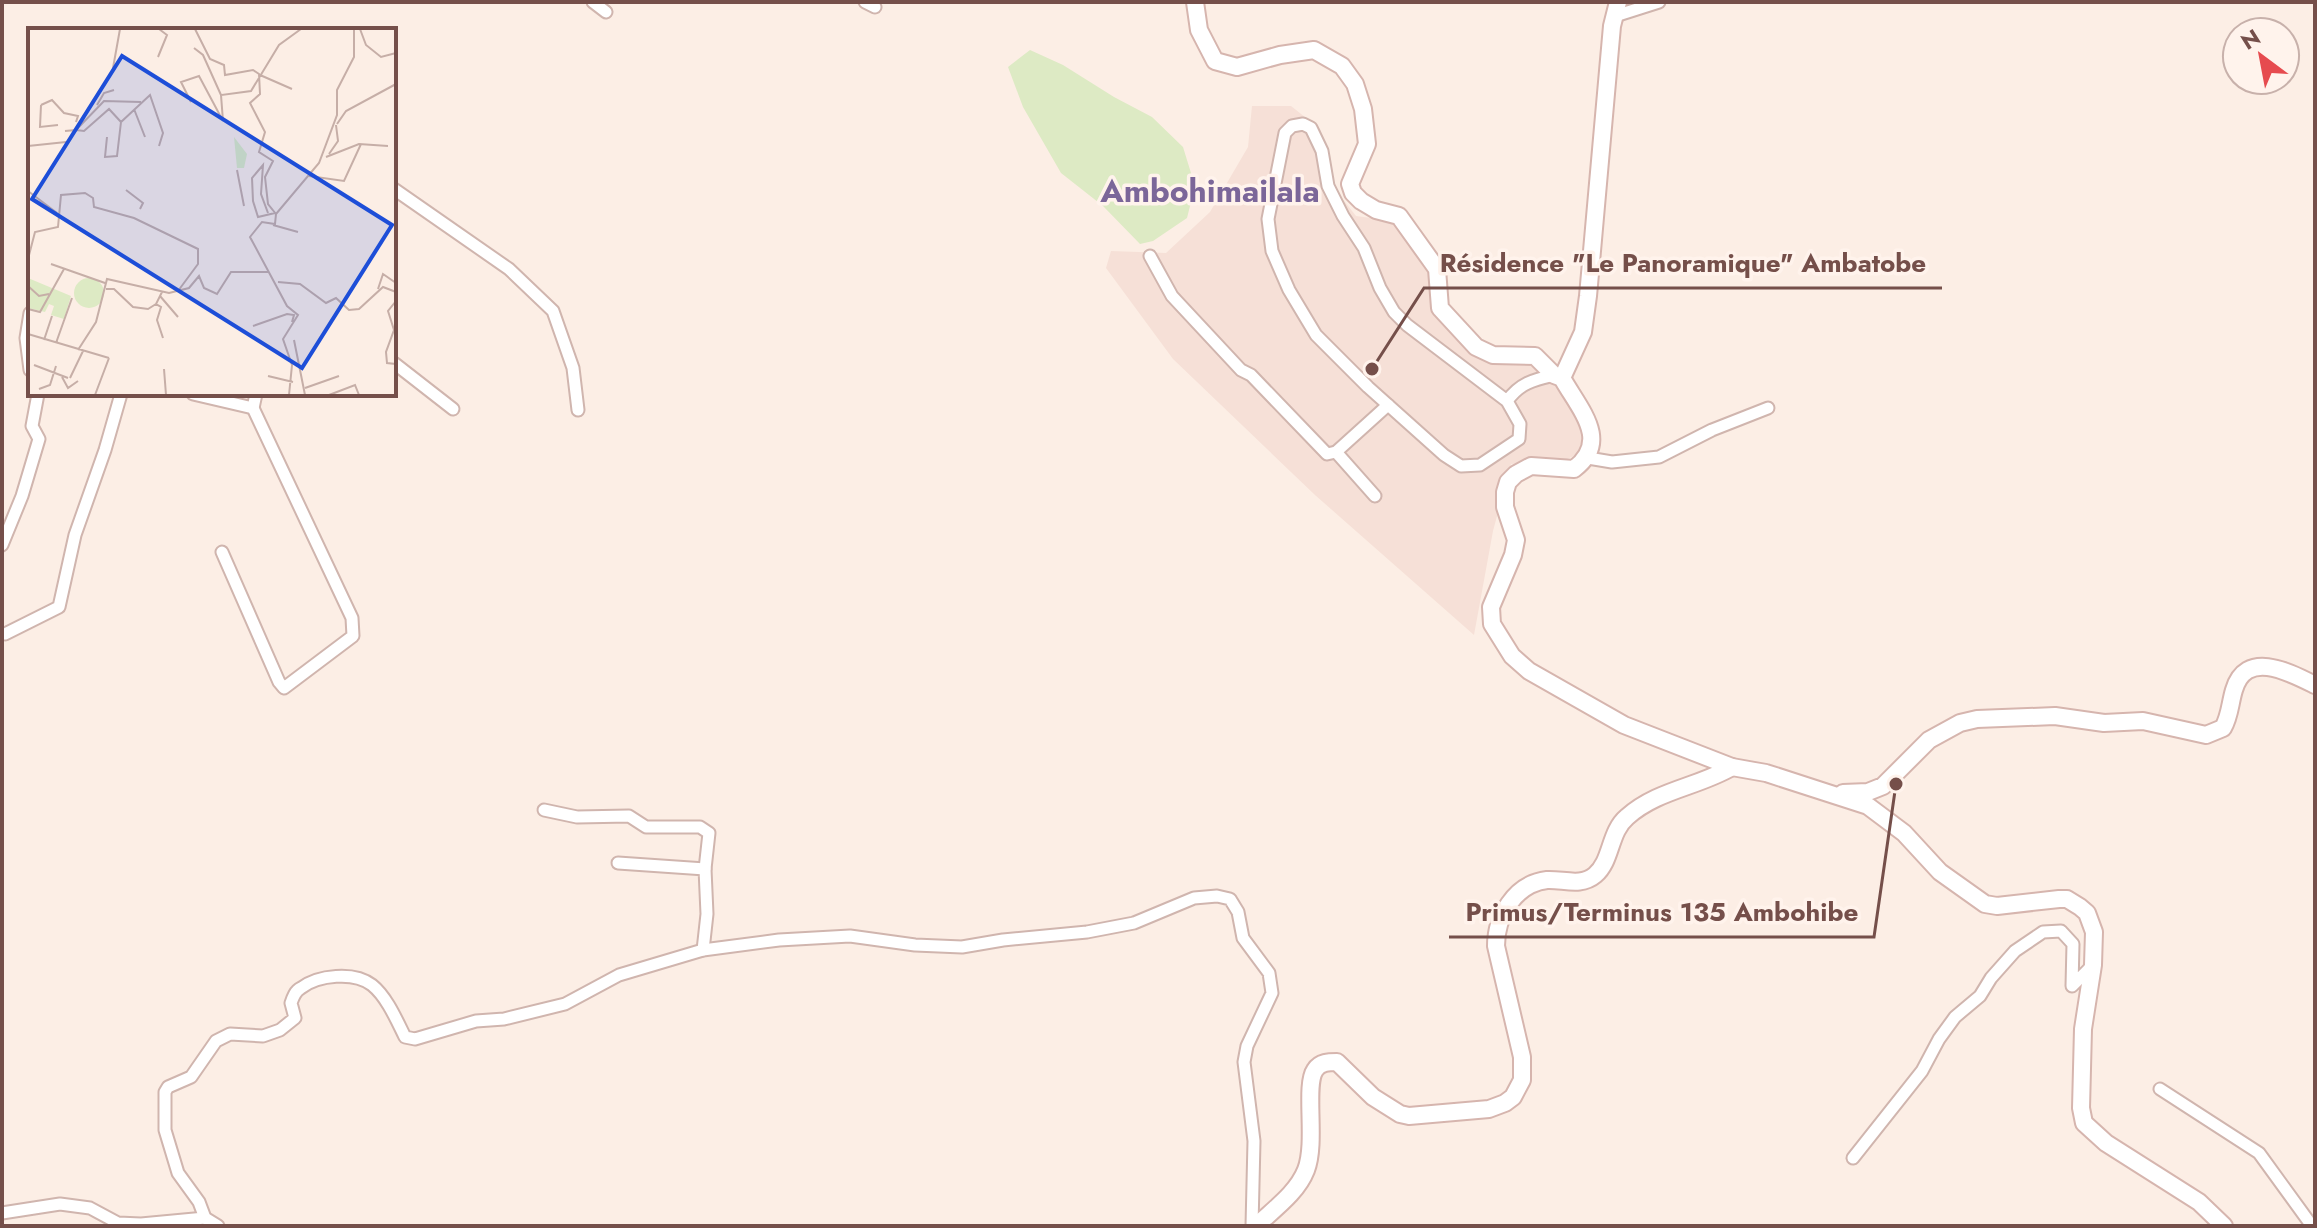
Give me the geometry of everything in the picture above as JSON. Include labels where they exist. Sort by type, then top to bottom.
[{"type":"street","points":[[593,2],[606,12]]},
{"type":"street","points":[[865,2],[875,7],[874,2]]},
{"type":"street","points":[[1195,2],[1199,30],[1215,61],[1237,67],[1280,55],[1314,50],[1342,66],[1355,84],[1363,109],[1367,144],[1350,184],[1353,193],[1376,210],[1399,216],[1437,269],[1440,308],[1476,347],[1493,355],[1535,356],[1558,377],[1591,430],[1588,458],[1574,469],[1531,466],[1508,482],[1505,507],[1516,540],[1513,555],[1491,607],[1492,624],[1512,656],[1529,671],[1624,725],[1732,767],[1759,771],[1868,806],[1891,822],[1940,872],[1985,904],[1997,906],[2059,899],[2074,903],[2090,920],[2094,932],[2093,965],[2083,1029],[2081,1108],[2084,1123],[2106,1143],[2199,1202],[2224,1226]]},
{"type":"street","points":[[1558,377],[1583,332],[1616,9],[1659,2]]},
{"type":"street","points":[[1303,124],[1311,128],[1322,151],[1328,186],[1364,248],[1380,288],[1394,312],[1507,401],[1520,424],[1519,439],[1480,465],[1461,466],[1444,455],[1388,405],[1316,335],[1289,290],[1272,251],[1268,219],[1278,157],[1285,133],[1292,126],[1303,124]]},
{"type":"street","points":[[396,190],[509,269],[553,311],[573,368],[578,410]]},
{"type":"street","points":[[1150,256],[1172,296],[1241,370],[1251,375],[1327,454],[1336,452],[1388,405]]},
{"type":"street","points":[[28,326],[28,354]]},
{"type":"street","points":[[396,365],[453,409]]},
{"type":"street","points":[[1507,401],[1524,383],[1558,377]]},
{"type":"street","points":[[2,545],[22,496],[39,439],[32,426],[36,396]]},
{"type":"street","points":[[3,635],[59,607],[75,535],[120,396]]},
{"type":"street","points":[[202,396],[253,408]]},
{"type":"street","points":[[222,552],[284,688],[353,636],[352,618],[253,408],[256,396]]},
{"type":"street","points":[[1588,458],[1612,462],[1659,457],[1712,430],[1768,408]]},
{"type":"street","points":[[1336,452],[1375,496]]},
{"type":"street","points":[[1835,794],[1877,789],[1929,740],[1960,723],[1977,719],[2055,716],[2104,723],[2143,721],[2206,735],[2223,728],[2236,684],[2250,669],[2272,666],[2315,685]]},
{"type":"street","points":[[1254,1226],[1296,1188],[1306,1171],[1313,1129],[1310,1085],[1314,1071],[1320,1065],[1337,1062],[1384,1106],[1409,1116],[1489,1109],[1513,1097],[1522,1080],[1522,1057],[1496,946],[1496,930],[1503,910],[1535,883],[1591,879],[1602,867],[1616,831],[1627,817],[1652,800],[1715,777],[1732,767]]},
{"type":"street","points":[[544,810],[577,817],[629,816],[646,827],[700,827],[709,833],[703,950]]},
{"type":"street","points":[[618,863],[705,869]]},
{"type":"street","points":[[205,1218],[199,1202],[178,1173],[170,1151],[165,1130],[165,1092],[168,1087],[191,1077],[216,1041],[230,1034],[263,1036],[295,1018],[291,1003],[297,990],[304,985],[338,975],[371,984],[385,1001],[405,1037],[415,1039],[476,1021],[504,1019],[565,1004],[619,975],[703,950],[779,940],[850,936],[915,945],[962,947],[1087,932],[1134,923],[1194,898],[1217,896],[1230,899],[1238,912],[1243,938],[1269,973],[1272,993],[1247,1046],[1244,1062],[1254,1141],[1254,1226]]},
{"type":"street","points":[[1853,1158],[1922,1071],[1955,1017],[1980,996],[2015,951],[2043,932],[2061,931],[2073,944],[2072,986],[2093,965]]},
{"type":"street","points":[[2160,1089],[2259,1153],[2312,1226]]},
{"type":"street","points":[[2,1213],[60,1204],[90,1208],[118,1223],[205,1218],[218,1226]]},
{"type":"shaded area","points":[[1252,106],[1291,106],[1320,129],[1337,192],[1356,216],[1402,222],[1425,252],[1455,320],[1484,344],[1544,352],[1570,379],[1587,427],[1585,451],[1565,460],[1511,464],[1493,531],[1474,635],[1315,495],[1173,359],[1106,268],[1111,251],[1166,253],[1210,212],[1248,147]]},
{"type":"green space","points":[[1030,50],[1063,65],[1152,117],[1183,147],[1195,186],[1187,218],[1153,241],[1140,244],[1103,206],[1061,173],[1023,107],[1008,67]]},
{"type":"place","name":"Résidence \"Le Panoramique\" Ambatobe","points":[[1372,369]]},
{"type":"place","name":"Primus/Terminus 135 Ambohibe","points":[[1896,784]]},
{"type":"district","name":"Ambohimailala","points":[[1210,191]]}]
